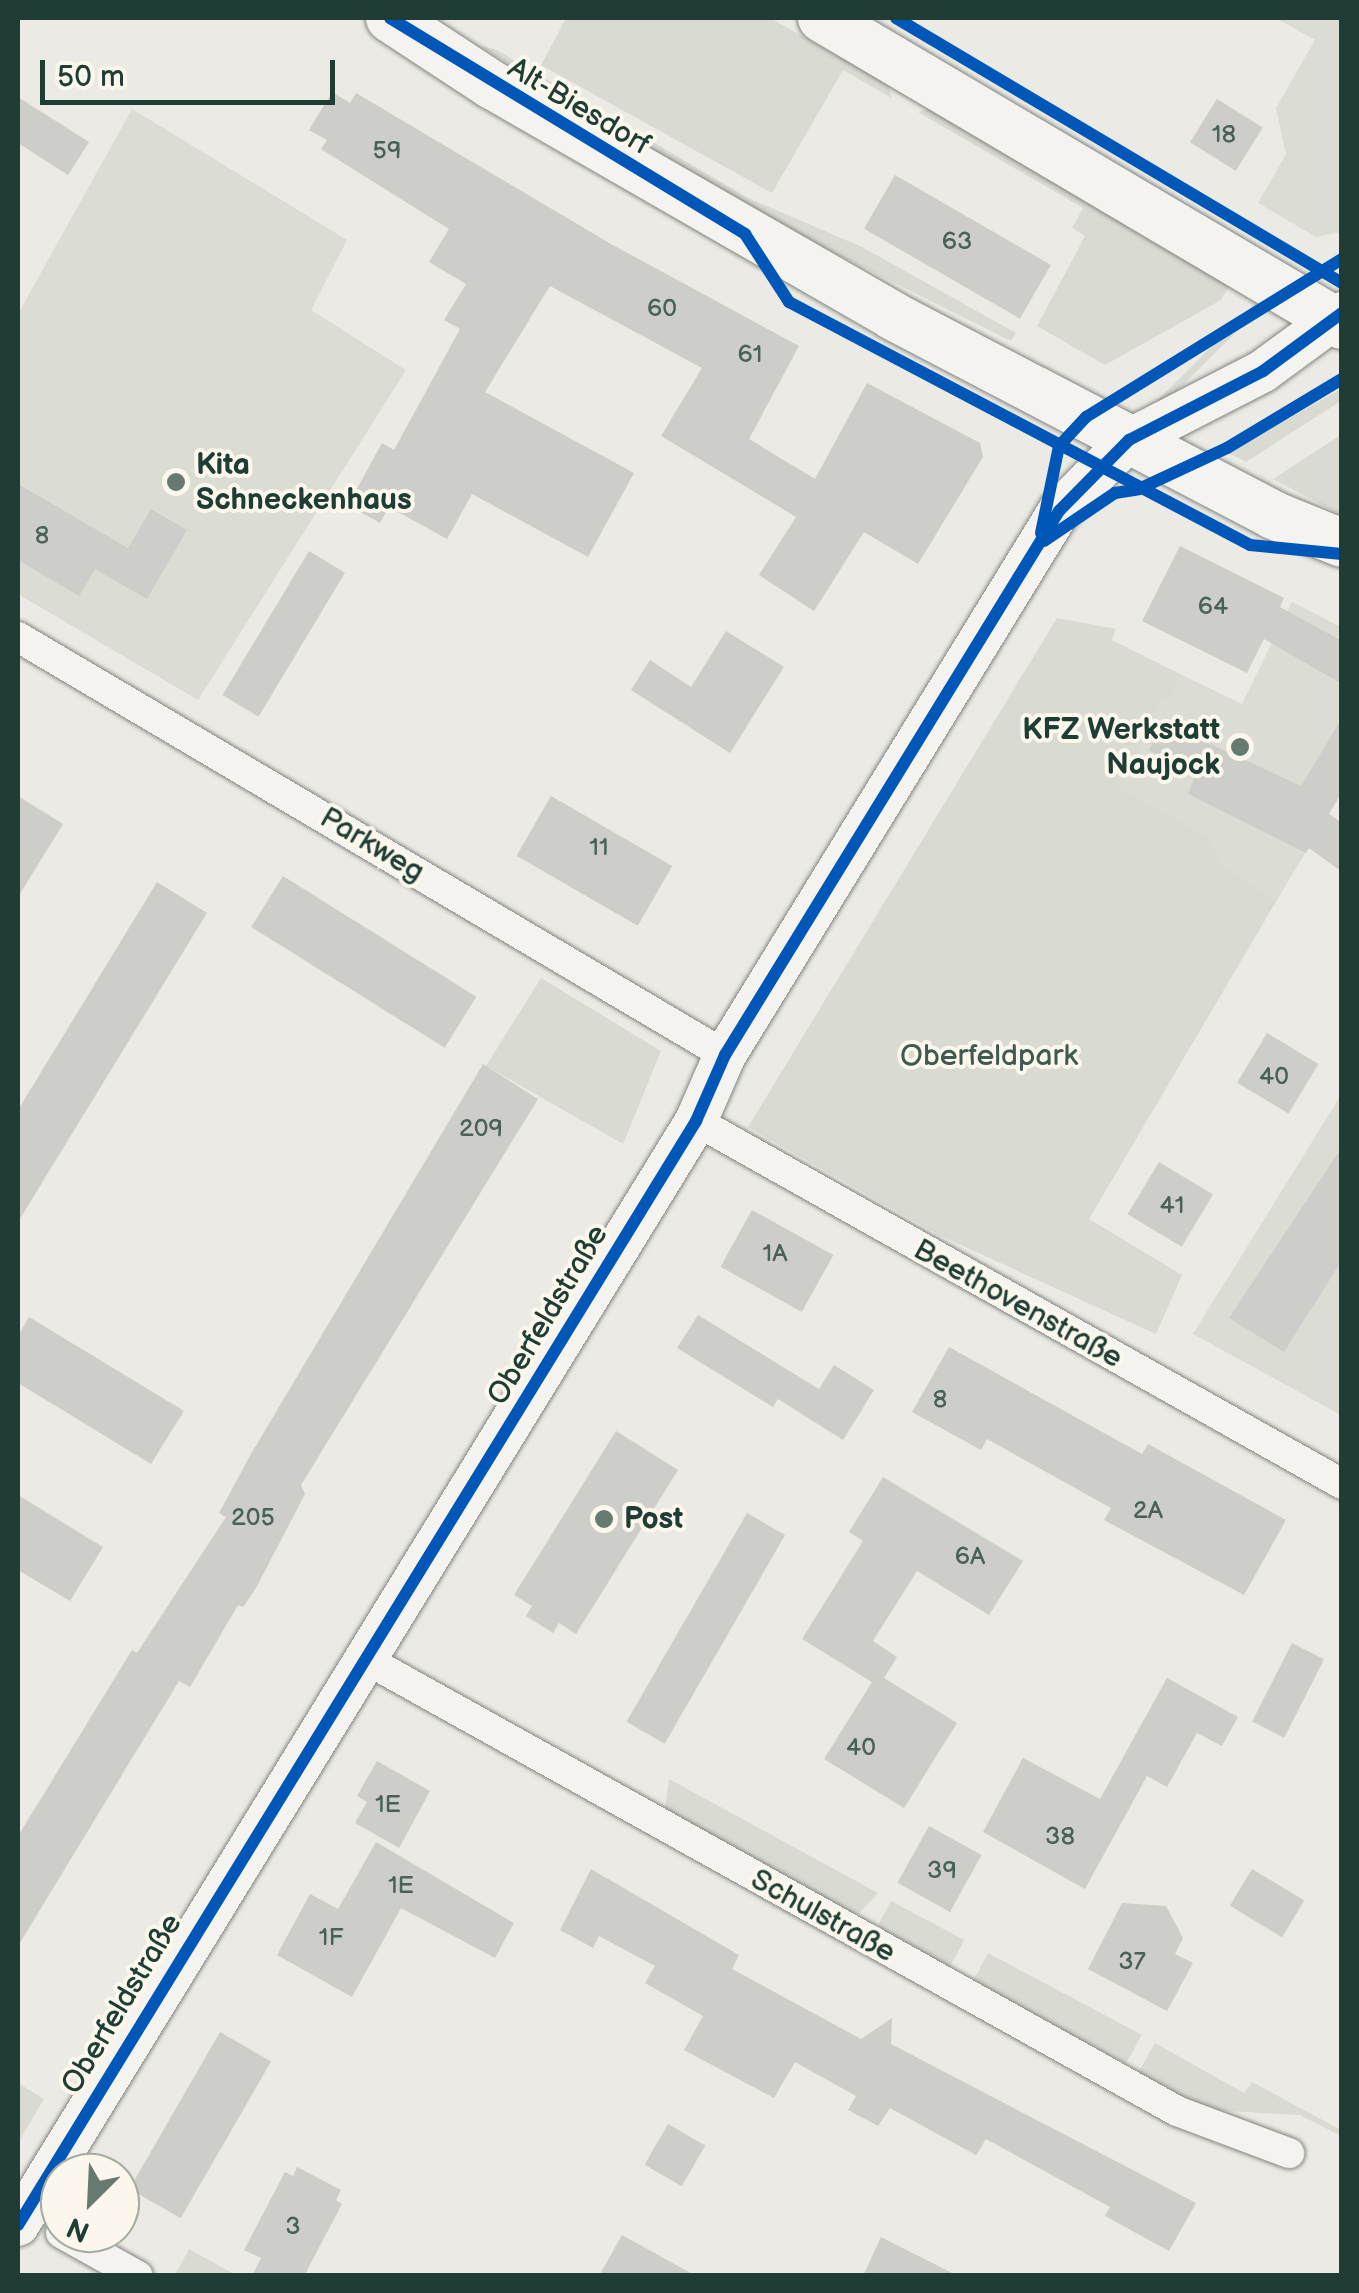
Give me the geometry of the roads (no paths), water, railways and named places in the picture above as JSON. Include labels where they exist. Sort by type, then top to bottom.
[{"type":"main road","name":"Alt-Biesdorf","points":[[390,18],[745,234],[1129,440],[1342,543]]},
{"type":"main road","points":[[822,18],[1339,320]]},
{"type":"street","points":[[1129,440],[1263,371],[1339,320]]},
{"type":"street","name":"Oberfeldstraße","points":[[83,2153],[367,1660],[696,1121],[726,1056],[1058,512],[1129,440]]},
{"type":"street","name":"Parkweg","points":[[18,637],[726,1056]]},
{"type":"street","name":"Beethovenstraße","points":[[696,1121],[1342,1484]]},
{"type":"street","name":"Schulstraße","points":[[367,1660],[1177,2112],[1289,2153]]},
{"type":"street","points":[[93,2253],[138,2276]]},
{"type":"place","name":"Kita Schneckenhaus","points":[[176,482]]},
{"type":"place","name":"KFZ Werkstatt Naujock","points":[[1240,747]]},
{"type":"place","name":"Post","points":[[604,1519]]},
{"type":"park label","name":"Oberfeldpark","points":[[989,1056]]}]
